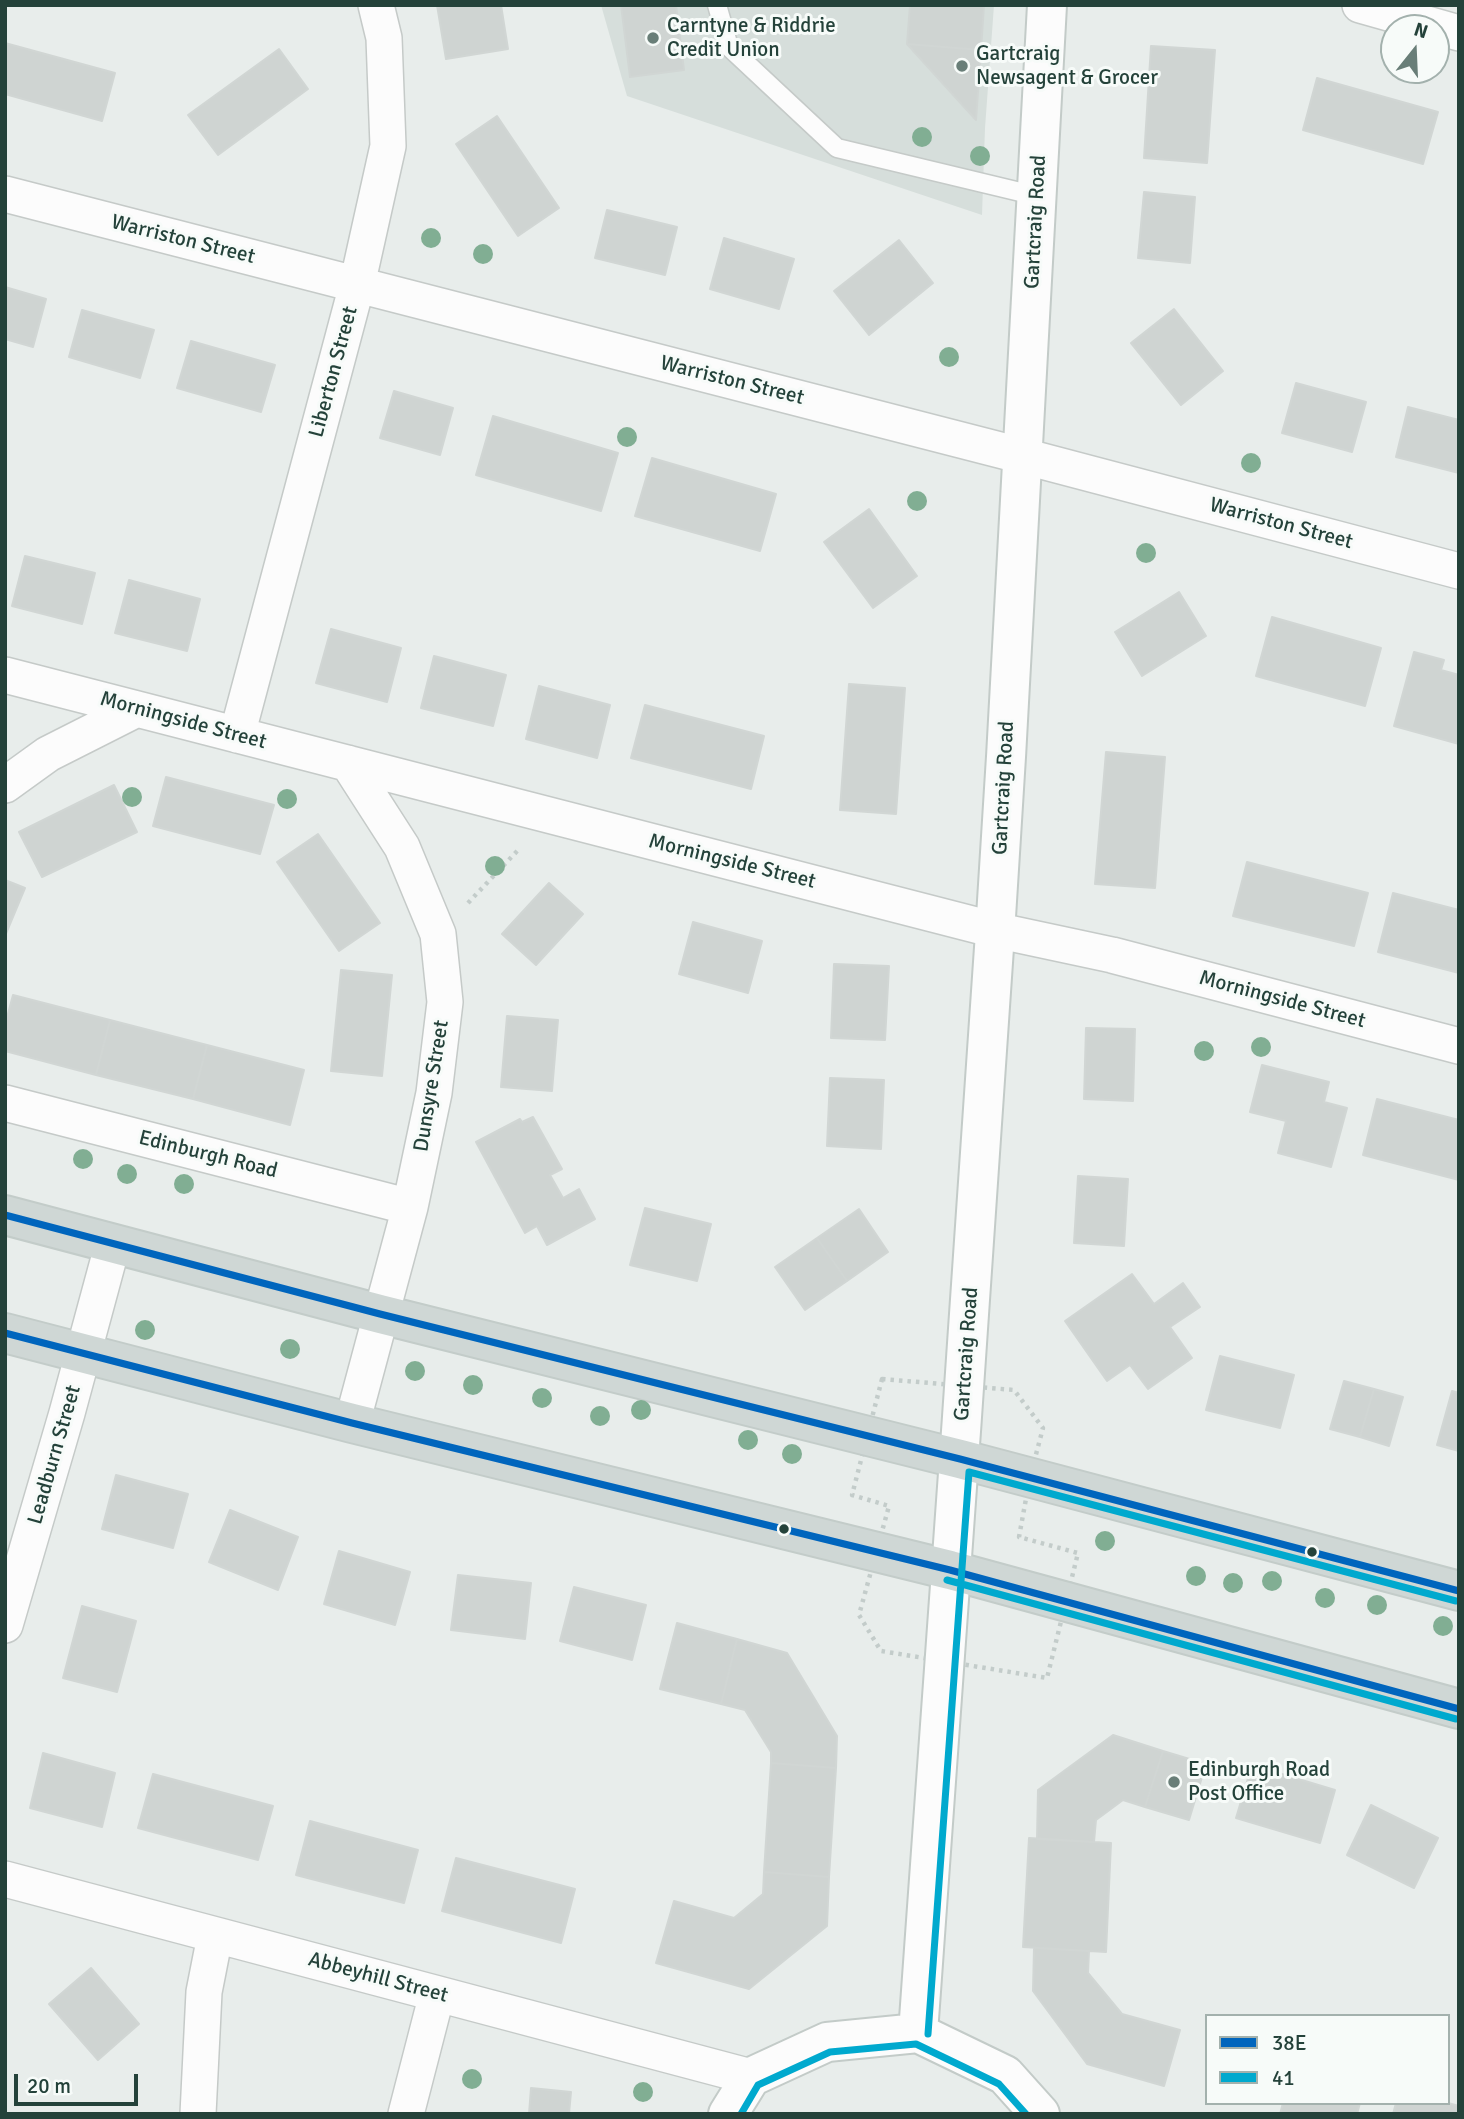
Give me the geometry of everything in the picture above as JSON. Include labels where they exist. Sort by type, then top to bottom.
[{"type":"main road","points":[[5,1215],[380,1314],[960,1459],[1459,1591]]},
{"type":"main road","points":[[5,1333],[352,1423],[950,1570],[1459,1709]]},
{"type":"street","name":"Liberton Street","points":[[237,734],[357,285],[388,146],[384,38],[376,5]]},
{"type":"street","name":"Gartcraig Road","points":[[918,2033],[995,930],[1047,5]]},
{"type":"street","points":[[1360,5],[1459,33]]},
{"type":"street","name":"Warriston Street","points":[[5,194],[1459,571]]},
{"type":"street","name":"Morningside Street","points":[[5,674],[995,930],[1112,955],[1459,1046]]},
{"type":"street","points":[[5,785],[48,754],[137,709]]},
{"type":"street","name":"Dunsyre Street","points":[[348,763],[402,847],[438,934],[445,1002],[434,1093],[410,1207],[352,1423]]},
{"type":"street","name":"Edinburgh Road","points":[[5,1103],[410,1207]]},
{"type":"street","name":"Leadburn Street","points":[[5,1625],[113,1243]]},
{"type":"street","name":"Abbeyhill Street","points":[[5,1879],[751,2077]]},
{"type":"street","points":[[198,2114],[204,1992],[215,1936]]},
{"type":"street","points":[[406,2114],[437,1994]]},
{"type":"street","points":[[727,2114],[751,2077],[827,2042],[918,2033],[1005,2075],[1040,2114]]},
{"type":"lane","points":[[717,5],[729,47],[837,148],[1037,197]]},
{"type":"path","points":[[438,934],[551,816]]},
{"type":"shaded area","points":[[601,5],[994,5],[982,215],[627,96]]},
{"type":"building","points":[[437,5],[501,5],[508,49],[446,59]]},
{"type":"building","name":"Carntyne & Riddrie Credit Union","points":[[621,5],[676,5],[684,70],[630,77]]},
{"type":"building","points":[[910,5],[984,5],[981,50],[907,44]]},
{"type":"building","points":[[5,43],[115,73],[102,121],[5,94]]},
{"type":"building","points":[[907,44],[981,50],[976,120]]},
{"type":"building","points":[[1151,46],[1215,50],[1207,163],[1144,158]]},
{"type":"building","points":[[279,49],[308,89],[218,155],[188,115]]},
{"type":"building","points":[[1317,78],[1438,112],[1423,164],[1303,130]]},
{"type":"building","points":[[497,116],[559,208],[518,236],[456,144]]},
{"type":"building","points":[[1144,192],[1195,197],[1190,263],[1138,258]]},
{"type":"building","points":[[607,210],[677,227],[665,275],[595,258]]},
{"type":"building","points":[[724,238],[794,259],[779,309],[710,289]]},
{"type":"building","points":[[899,240],[933,283],[869,335],[834,291]]},
{"type":"building","points":[[5,287],[46,299],[33,347],[5,339]]},
{"type":"building","points":[[1174,309],[1223,371],[1181,405],[1131,343]]},
{"type":"building","points":[[82,310],[154,330],[140,378],[69,357]]},
{"type":"building","points":[[191,341],[275,365],[261,412],[177,388]]},
{"type":"building","points":[[1296,383],[1366,402],[1352,452],[1282,433]]},
{"type":"building","points":[[394,391],[453,408],[440,455],[380,438]]},
{"type":"building","points":[[1408,407],[1459,420],[1459,473],[1396,457]]},
{"type":"building","points":[[493,416],[618,453],[601,511],[476,475]]},
{"type":"building","points":[[652,458],[776,494],[760,551],[635,516]]},
{"type":"building","points":[[869,509],[917,576],[873,608],[824,542]]},
{"type":"building","points":[[25,556],[95,573],[82,624],[12,606]]},
{"type":"building","points":[[129,580],[200,599],[187,651],[115,633]]},
{"type":"building","points":[[1179,592],[1206,636],[1142,676],[1115,632]]},
{"type":"building","points":[[1272,617],[1381,648],[1365,706],[1256,676]]},
{"type":"building","points":[[331,629],[401,648],[387,702],[316,683]]},
{"type":"building","points":[[1414,652],[1444,660],[1441,670],[1459,675],[1459,744],[1394,726]]},
{"type":"building","points":[[434,656],[506,675],[493,726],[421,708]]},
{"type":"building","points":[[849,684],[905,688],[896,814],[840,810]]},
{"type":"building","points":[[539,686],[610,705],[597,758],[526,739]]},
{"type":"building","points":[[645,705],[764,736],[751,789],[631,758]]},
{"type":"building","points":[[1106,752],[1165,757],[1155,888],[1095,884]]},
{"type":"building","points":[[166,777],[274,805],[260,854],[153,826]]},
{"type":"building","points":[[114,785],[137,832],[42,877],[19,832]]},
{"type":"building","points":[[318,834],[380,923],[339,951],[277,862]]},
{"type":"building","points":[[1247,862],[1368,893],[1354,946],[1233,916]]},
{"type":"building","points":[[5,880],[25,888],[5,936]]},
{"type":"building","points":[[549,883],[583,914],[536,965],[502,934]]},
{"type":"building","points":[[1393,893],[1459,910],[1459,973],[1378,952]]},
{"type":"building","points":[[693,922],[762,941],[748,993],[679,974]]},
{"type":"building","points":[[834,964],[889,966],[885,1040],[831,1038]]},
{"type":"building","points":[[341,970],[392,975],[382,1076],[331,1071]]},
{"type":"building","points":[[13,995],[110,1020],[96,1075],[5,1051],[5,1025]]},
{"type":"building","points":[[507,1016],[558,1020],[552,1091],[501,1087]]},
{"type":"building","points":[[110,1020],[207,1045],[193,1099],[96,1075]]},
{"type":"building","points":[[1086,1028],[1135,1029],[1133,1101],[1084,1099]]},
{"type":"building","points":[[207,1045],[304,1070],[290,1125],[193,1099]]},
{"type":"building","points":[[1262,1065],[1329,1082],[1324,1102],[1347,1108],[1331,1167],[1278,1153],[1286,1121],[1250,1112]]},
{"type":"building","points":[[830,1078],[884,1080],[881,1149],[827,1146]]},
{"type":"building","points":[[1377,1099],[1459,1120],[1459,1180],[1363,1155]]},
{"type":"building","points":[[533,1117],[562,1169],[550,1175],[563,1198],[579,1189],[595,1219],[547,1245],[537,1226],[525,1233],[476,1142],[520,1119],[522,1122]]},
{"type":"building","points":[[1078,1176],[1128,1179],[1124,1246],[1074,1243]]},
{"type":"building","points":[[645,1208],[711,1224],[697,1281],[630,1265]]},
{"type":"building","points":[[859,1209],[888,1252],[847,1281],[817,1238]]},
{"type":"building","points":[[817,1238],[847,1281],[805,1310],[775,1267]]},
{"type":"building","points":[[1132,1274],[1154,1304],[1183,1283],[1200,1307],[1170,1327],[1192,1358],[1148,1389],[1130,1365],[1107,1381],[1065,1321]]},
{"type":"building","points":[[1220,1356],[1294,1375],[1280,1428],[1206,1410]]},
{"type":"building","points":[[1344,1381],[1374,1389],[1360,1437],[1330,1429]]},
{"type":"building","points":[[1374,1389],[1403,1397],[1389,1446],[1360,1437]]},
{"type":"building","points":[[1452,1391],[1459,1393],[1459,1451],[1437,1445]]},
{"type":"building","points":[[116,1475],[188,1494],[173,1548],[102,1529]]},
{"type":"building","points":[[230,1510],[298,1537],[278,1590],[209,1562]]},
{"type":"building","points":[[339,1551],[410,1572],[395,1625],[324,1604]]},
{"type":"building","points":[[458,1575],[531,1583],[525,1639],[451,1630]]},
{"type":"building","points":[[574,1587],[646,1605],[632,1660],[560,1641]]},
{"type":"building","points":[[82,1606],[136,1621],[117,1692],[63,1678]]},
{"type":"building","points":[[677,1623],[737,1639],[721,1704],[660,1689]]},
{"type":"building","points":[[737,1639],[787,1653],[837,1736],[836,1768],[771,1763],[771,1752],[745,1710],[721,1704]]},
{"type":"building","points":[[1113,1735],[1163,1751],[1145,1807],[1123,1800],[1096,1820],[1094,1842],[1037,1839],[1038,1790]]},
{"type":"building","points":[[1163,1751],[1206,1764],[1189,1820],[1145,1807]]},
{"type":"building","points":[[43,1753],[115,1773],[102,1827],[30,1808]]},
{"type":"building","points":[[771,1763],[836,1768],[829,1877],[764,1872]]},
{"type":"building","points":[[1252,1765],[1335,1790],[1320,1843],[1236,1818]]},
{"type":"building","points":[[153,1774],[273,1806],[258,1860],[138,1828]]},
{"type":"building","points":[[1371,1805],[1438,1838],[1414,1888],[1347,1855]]},
{"type":"building","points":[[310,1821],[418,1850],[404,1903],[296,1875]]},
{"type":"building","points":[[1029,1838],[1111,1843],[1106,1952],[1023,1947]]},
{"type":"building","points":[[456,1858],[575,1889],[561,1943],[442,1911]]},
{"type":"building","points":[[764,1872],[829,1877],[827,1926],[749,1989],[656,1963],[674,1901],[734,1918],[763,1894]]},
{"type":"building","points":[[1034,1948],[1089,1951],[1088,1973],[1122,2014],[1180,2030],[1164,2086],[1087,2064],[1033,1991]]},
{"type":"building","points":[[91,1968],[139,2024],[98,2060],[49,2004]]},
{"type":"building","points":[[531,2088],[571,2092],[569,2114],[529,2114]]},
{"type":"building","points":[[1450,2104],[1459,2106],[1459,2114],[1393,2114],[1395,2105]]},
{"type":"building","points":[[1282,2105],[1359,2105],[1357,2114],[1280,2114]]},
{"type":"transit line","name":"38E","points":[[5,1215],[380,1314],[960,1459],[1459,1591]]},
{"type":"transit line","name":"38E","points":[[5,1333],[352,1423],[950,1570],[1459,1709]]},
{"type":"transit line","name":"41","points":[[928,2034],[969,1472],[1456,1601]]},
{"type":"transit line","name":"41","points":[[947,1580],[1456,1719]]},
{"type":"transit line","name":"41","points":[[741,2114],[758,2085],[830,2052],[916,2044],[999,2084],[1026,2114]]},
{"type":"place","name":"Carntyne & Riddrie Credit Union","points":[[653,38]]},
{"type":"place","name":"Gartcraig Newsagent & Grocer","points":[[962,66]]},
{"type":"place","name":"Edinburgh Road Post Office","points":[[1174,1782]]}]
